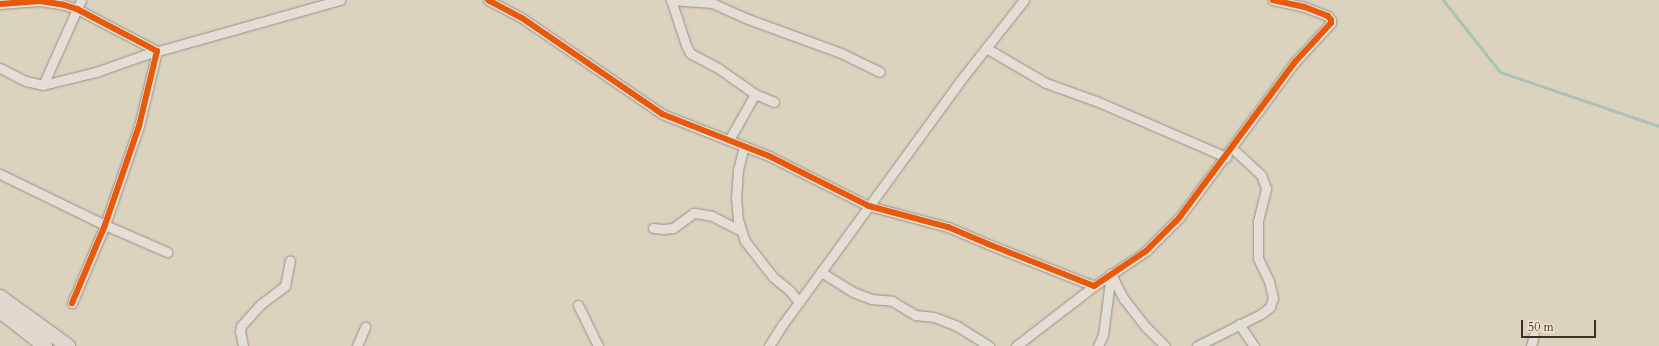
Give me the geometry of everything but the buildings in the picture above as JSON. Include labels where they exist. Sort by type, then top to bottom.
[{"type":"main road","points":[[0,297],[68,346]]},
{"type":"main road","points":[[0,311],[45,346]]},
{"type":"street","points":[[0,68],[26,81],[43,85],[96,72],[157,51],[340,0]]},
{"type":"street","points":[[488,0],[522,18],[662,114],[769,156],[869,206],[948,227],[1094,286]]},
{"type":"street","points":[[774,102],[755,94],[718,68],[690,53],[671,0],[712,3],[748,19],[841,53],[880,72]]},
{"type":"street","points":[[769,346],[869,206],[986,48],[1024,0]]},
{"type":"street","points":[[1016,346],[1094,286],[1146,251],[1179,218],[1295,62],[1331,23],[1328,16],[1305,6],[1273,0]]},
{"type":"street","points":[[0,4],[40,1],[79,4],[157,51]]},
{"type":"street","points":[[43,85],[79,4]]},
{"type":"street","points":[[986,48],[1046,82],[1096,101],[1226,156]]},
{"type":"street","points":[[72,303],[105,225],[139,126],[157,51]]},
{"type":"street","points":[[729,140],[755,94]]},
{"type":"street","points":[[744,146],[738,170],[736,197],[738,220],[741,231],[745,241],[772,277],[789,290],[799,302]]},
{"type":"street","points":[[1197,346],[1261,314],[1270,307],[1274,298],[1269,281],[1258,258],[1258,221],[1266,188],[1261,175],[1232,148]]},
{"type":"street","points":[[0,174],[105,225],[167,252]]},
{"type":"street","points":[[653,228],[672,228],[694,213],[712,216],[741,231]]},
{"type":"street","points":[[243,346],[240,331],[241,326],[261,304],[284,286],[290,260]]},
{"type":"street","points":[[821,272],[852,292],[871,299],[892,301],[915,315],[934,317],[957,326],[989,346]]},
{"type":"street","points":[[1098,346],[1103,335],[1111,274]]},
{"type":"street","points":[[1111,274],[1124,299],[1147,328],[1165,346]]},
{"type":"street","points":[[578,305],[598,346]]},
{"type":"street","points":[[1239,324],[1254,346]]},
{"type":"street","points":[[357,346],[365,327]]},
{"type":"street","points":[[1531,346],[1534,335]]},
{"type":"waterway","points":[[1443,0],[1500,72],[1659,126]]},
{"type":"cycle path","points":[[488,0],[522,18],[662,114],[769,156],[869,206],[948,227],[1094,286],[1146,251],[1179,218],[1295,62],[1331,23],[1328,16],[1305,7],[1273,0]]},
{"type":"cycle path","points":[[0,4],[40,1],[64,5],[77,9],[157,51],[139,126],[105,225],[72,303]]}]
